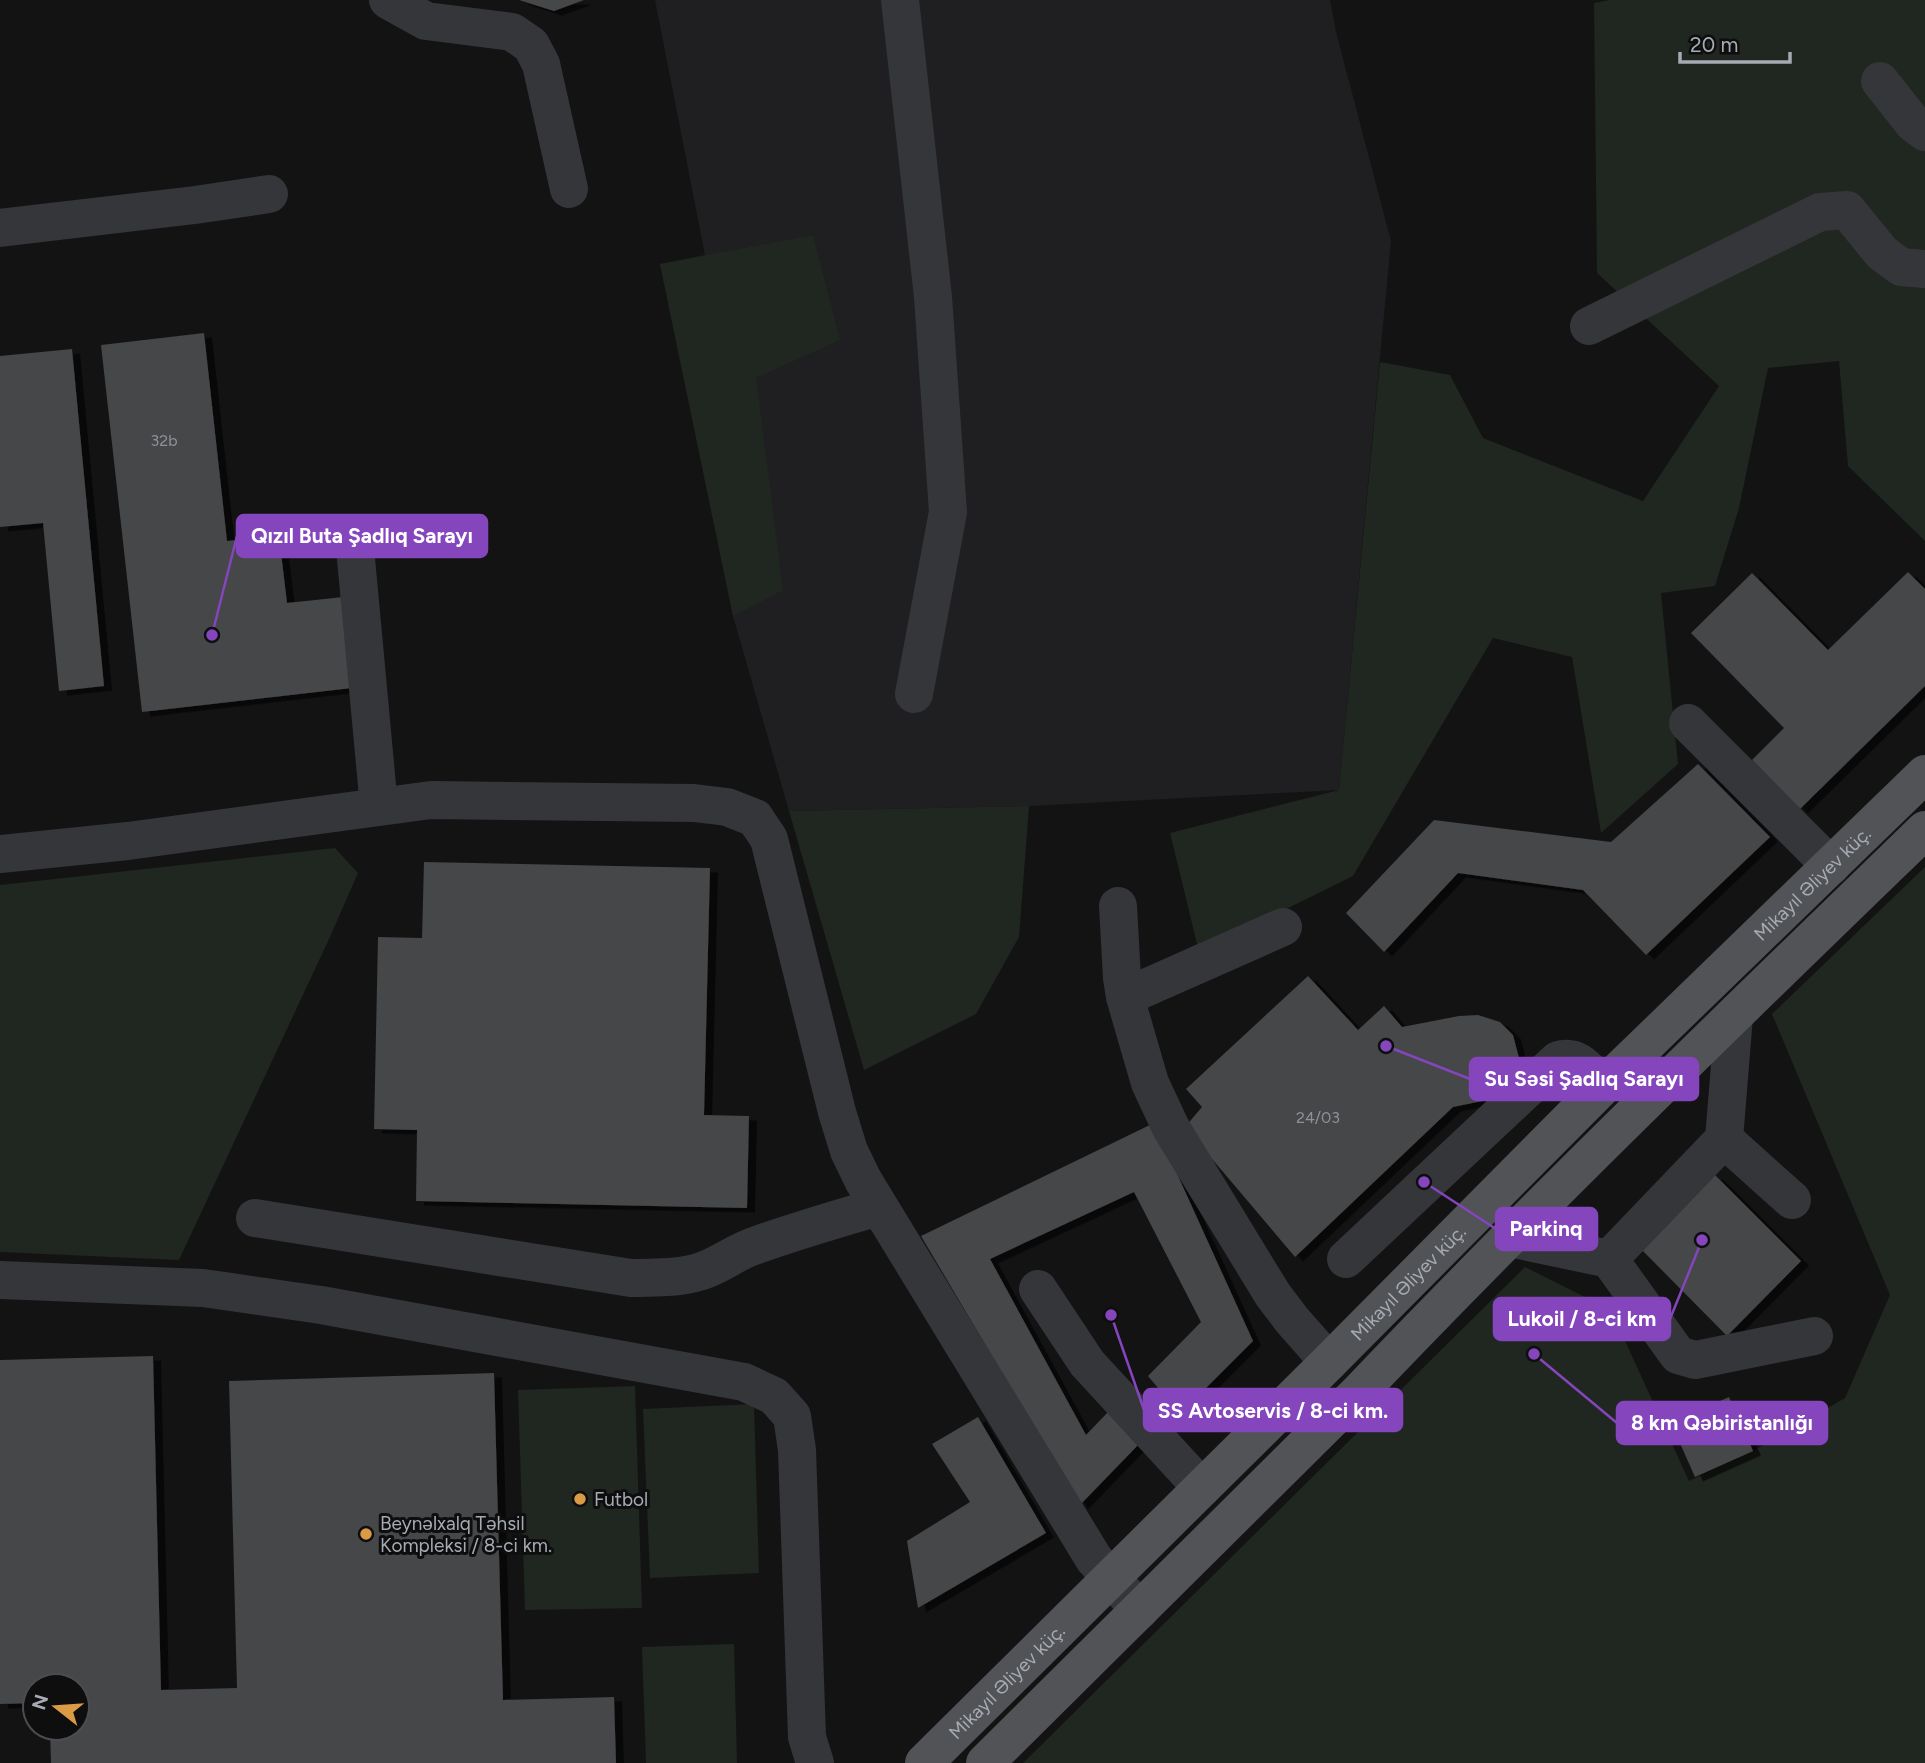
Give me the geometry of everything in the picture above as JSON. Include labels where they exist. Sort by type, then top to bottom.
[{"type":"main road","name":"Mikayıl Əliyev küç.","points":[[924,1763],[1603,1086],[1925,774]]},
{"type":"main road","points":[[985,1763],[1358,1393],[1510,1238],[1925,830]]},
{"type":"lane","points":[[388,0],[426,21],[512,32],[531,45],[541,64],[569,189]]},
{"type":"lane","points":[[900,0],[933,297],[948,512],[914,695]]},
{"type":"lane","points":[[1880,81],[1913,123],[1925,132]]},
{"type":"lane","points":[[0,228],[269,194]]},
{"type":"lane","points":[[1589,326],[1820,212],[1847,210],[1882,253],[1901,267],[1925,269]]},
{"type":"lane","points":[[355,548],[379,807]]},
{"type":"lane","points":[[1688,723],[1831,866]]},
{"type":"lane","points":[[0,854],[128,841],[431,800],[694,803],[727,807],[755,818],[769,839],[849,1151],[878,1207],[1076,1531],[1094,1559],[1140,1610]]},
{"type":"lane","points":[[1118,906],[1125,997],[1150,1083],[1171,1128],[1273,1294],[1329,1362]]},
{"type":"lane","points":[[1125,997],[1283,927]]},
{"type":"lane","points":[[1609,1259],[1724,1139],[1734,1016]]},
{"type":"lane","points":[[1346,1259],[1558,1060],[1576,1059],[1603,1086]]},
{"type":"lane","points":[[1724,1139],[1791,1200]]},
{"type":"lane","points":[[255,1218],[631,1278],[677,1277],[697,1273],[743,1249],[878,1207]]},
{"type":"lane","points":[[1510,1238],[1609,1259],[1678,1355],[1695,1360],[1814,1336]]},
{"type":"lane","points":[[0,1280],[203,1288],[321,1305],[744,1382],[774,1396],[792,1416],[797,1450],[807,1737],[815,1763]]},
{"type":"lane","points":[[1038,1289],[1087,1363],[1202,1488]]},
{"type":"shaded area","points":[[655,0],[1330,0],[1391,241],[1339,790],[1029,806],[789,811],[733,616],[660,264],[705,255]]},
{"type":"shaded area","points":[[1610,0],[1925,0],[1925,541],[1848,466],[1839,361],[1768,368],[1739,508],[1715,586],[1661,593],[1678,764],[1601,833],[1572,657],[1493,638],[1353,876],[1199,952],[1170,833],[1339,790],[1380,362],[1450,375],[1483,438],[1643,501],[1719,386],[1597,273],[1594,3]]},
{"type":"shaded area","points":[[813,235],[840,340],[756,378],[783,590],[733,616],[660,264]]},
{"type":"shaded area","points":[[1029,806],[1019,937],[976,1014],[864,1070],[789,811]]},
{"type":"shaded area","points":[[335,848],[358,873],[179,1260],[0,1252],[0,885]]},
{"type":"shaded area","points":[[1925,867],[1925,1763],[1023,1763],[1525,1267],[1611,1310],[1689,1481],[1753,1451],[1845,1398],[1890,1295],[1772,1014]]},
{"type":"shaded area","name":"Futbol","points":[[635,1386],[642,1608],[525,1610],[518,1390]]},
{"type":"shaded area","points":[[754,1404],[759,1573],[650,1578],[643,1409]]},
{"type":"shaded area","points":[[734,1644],[737,1763],[646,1763],[642,1647]]},
{"type":"building","points":[[519,0],[584,0],[554,11]]},
{"type":"building","points":[[204,333],[227,541],[279,536],[287,603],[343,597],[352,688],[142,712],[101,345]]},
{"type":"building","points":[[72,349],[104,686],[59,691],[43,523],[0,527],[0,356]]},
{"type":"building","points":[[1908,572],[1925,589],[1925,686],[1800,809],[1752,760],[1784,728],[1691,633],[1752,573],[1828,650]]},
{"type":"building","points":[[1698,764],[1770,837],[1646,955],[1583,890],[1458,873],[1384,952],[1346,913],[1434,820],[1611,842]]},
{"type":"building","points":[[424,862],[710,868],[704,1115],[749,1116],[747,1208],[416,1201],[417,1130],[374,1129],[378,937],[422,938]]},
{"type":"building","points":[[1308,976],[1358,1030],[1384,1006],[1402,1027],[1478,1015],[1500,1022],[1513,1035],[1519,1058],[1512,1081],[1497,1098],[1453,1107],[1295,1257],[1185,1127],[1202,1107],[1186,1089]]},
{"type":"building","points":[[1154,1123],[1253,1341],[1180,1414],[1148,1376],[1201,1322],[1134,1192],[990,1259],[1086,1435],[1108,1412],[1140,1443],[1080,1505],[921,1236]]},
{"type":"building","points":[[1715,1175],[1801,1261],[1727,1336],[1641,1249]]},
{"type":"building","name":"Beynəlxalq Təhsil Kompleksi / 8-ci km.","points":[[153,1356],[161,1690],[237,1688],[229,1381],[494,1373],[503,1700],[614,1697],[616,1763],[51,1763],[50,1742],[91,1742],[91,1672],[21,1672],[21,1703],[0,1704],[0,1360]]},
{"type":"building","points":[[1729,1397],[1753,1451],[1695,1477],[1671,1423]]},
{"type":"building","points":[[978,1417],[1046,1533],[918,1608],[907,1541],[970,1502],[932,1444]]},
{"type":"place","name":"Qızıl Buta Şadlıq Sarayı","points":[[212,635]]},
{"type":"place","name":"Su Səsi Şadlıq Sarayı","points":[[1386,1046]]},
{"type":"place","name":"Parkinq","points":[[1424,1182]]},
{"type":"place","name":"Lukoil / 8-ci km","points":[[1702,1240]]},
{"type":"place","name":"SS Avtoservis / 8-ci km.","points":[[1111,1315]]},
{"type":"place","name":"8 km Qəbiristanlığı","points":[[1534,1354]]},
{"type":"place","name":"Futbol","points":[[580,1499]]},
{"type":"place","name":"Beynəlxalq Təhsil Kompleksi / 8-ci km.","points":[[366,1534]]}]
